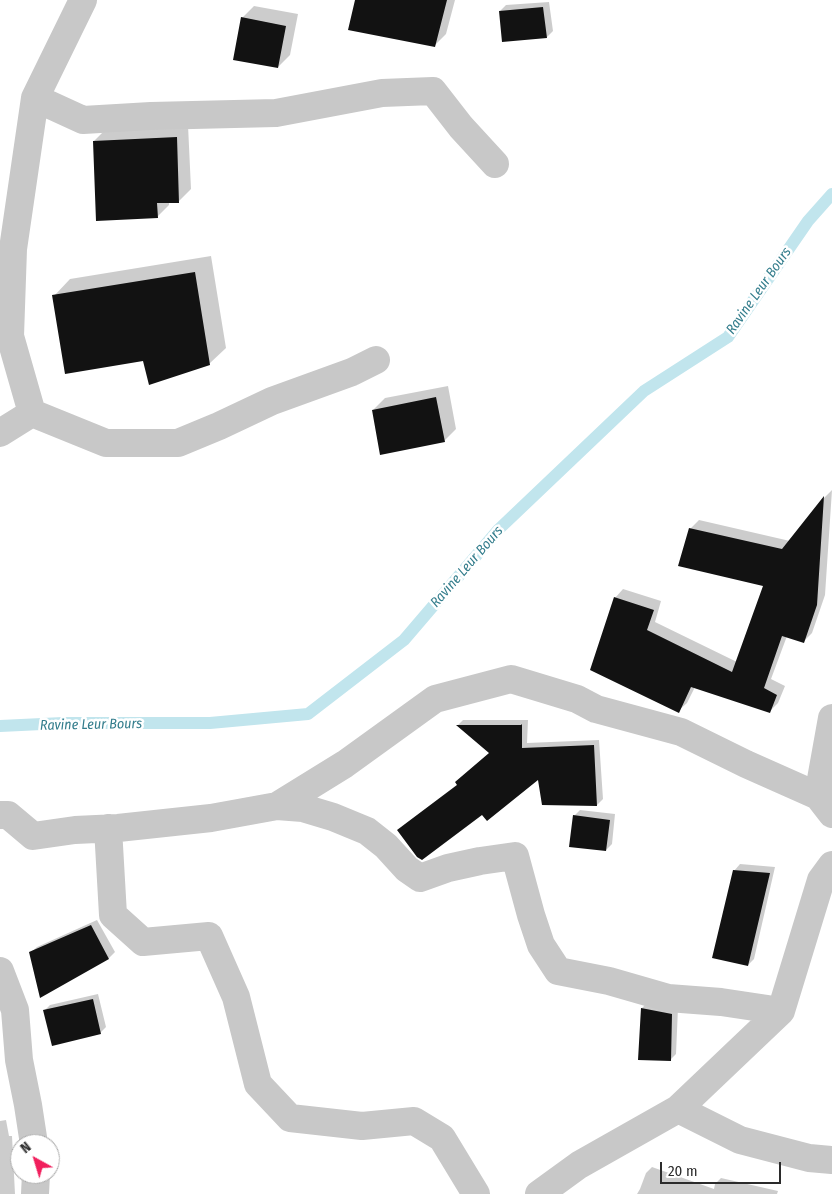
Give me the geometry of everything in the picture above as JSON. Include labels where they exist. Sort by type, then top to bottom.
[{"type":"street","points":[[32,413],[10,336],[13,249],[35,98],[83,0]]},
{"type":"street","points":[[35,98],[83,120],[151,116],[276,113],[382,93],[433,91],[461,127],[495,164]]},
{"type":"street","points":[[32,413],[106,443],[178,443],[219,426],[272,400],[352,372],[376,360]]},
{"type":"street","points":[[0,433],[32,413]]},
{"type":"street","points":[[277,806],[345,764],[435,699],[511,679],[577,699],[596,709],[681,732],[825,805],[832,718]]},
{"type":"street","points":[[0,816],[8,814],[34,836],[75,830],[167,824],[277,806],[303,808],[333,817],[367,831],[420,878],[448,868],[515,856],[530,915],[541,945],[558,971],[609,981],[668,998],[720,1002],[781,1011]]},
{"type":"street","points":[[108,828],[113,915],[143,942],[208,936],[236,997],[258,1084],[290,1118],[362,1126],[414,1121],[442,1138],[476,1194]]},
{"type":"street","points":[[539,1194],[579,1165],[678,1109],[781,1011],[821,880],[832,865]]},
{"type":"street","points":[[0,971],[15,1010],[20,1060],[32,1134]]},
{"type":"street","points":[[678,1109],[740,1140],[809,1158],[832,1160]]},
{"type":"building","points":[[355,0],[447,0],[435,47],[348,30]]},
{"type":"building","points":[[543,7],[547,38],[502,42],[499,11]]},
{"type":"building","points":[[241,17],[286,26],[278,68],[233,60]]},
{"type":"building","points":[[177,137],[179,203],[157,203],[158,218],[96,221],[93,141]]},
{"type":"building","points":[[195,272],[210,365],[149,385],[143,361],[65,374],[52,295]]},
{"type":"building","points":[[436,397],[445,442],[380,455],[372,410]]},
{"type":"building","points":[[824,496],[817,605],[804,643],[782,636],[764,688],[777,695],[770,713],[691,687],[679,713],[590,670],[614,597],[654,610],[647,630],[732,672],[763,586],[678,566],[689,528],[782,549]]},
{"type":"building","points":[[522,724],[522,748],[594,745],[597,806],[542,805],[538,780],[487,821],[482,815],[422,860],[417,857],[397,830],[457,785],[455,782],[489,753],[456,725]]},
{"type":"building","points":[[573,815],[610,820],[606,851],[569,847]]},
{"type":"building","points":[[733,870],[770,873],[748,966],[712,958]]},
{"type":"building","points":[[91,925],[109,959],[40,998],[29,952]]},
{"type":"building","points":[[93,999],[101,1034],[52,1046],[43,1010]]},
{"type":"building","points":[[641,1008],[672,1014],[671,1061],[638,1060]]},
{"type":"waterway","name":"Ravine Leur Bours","points":[[0,726],[63,723],[210,723],[308,714],[404,640],[499,529],[644,391],[728,337],[808,221],[832,194]]}]
